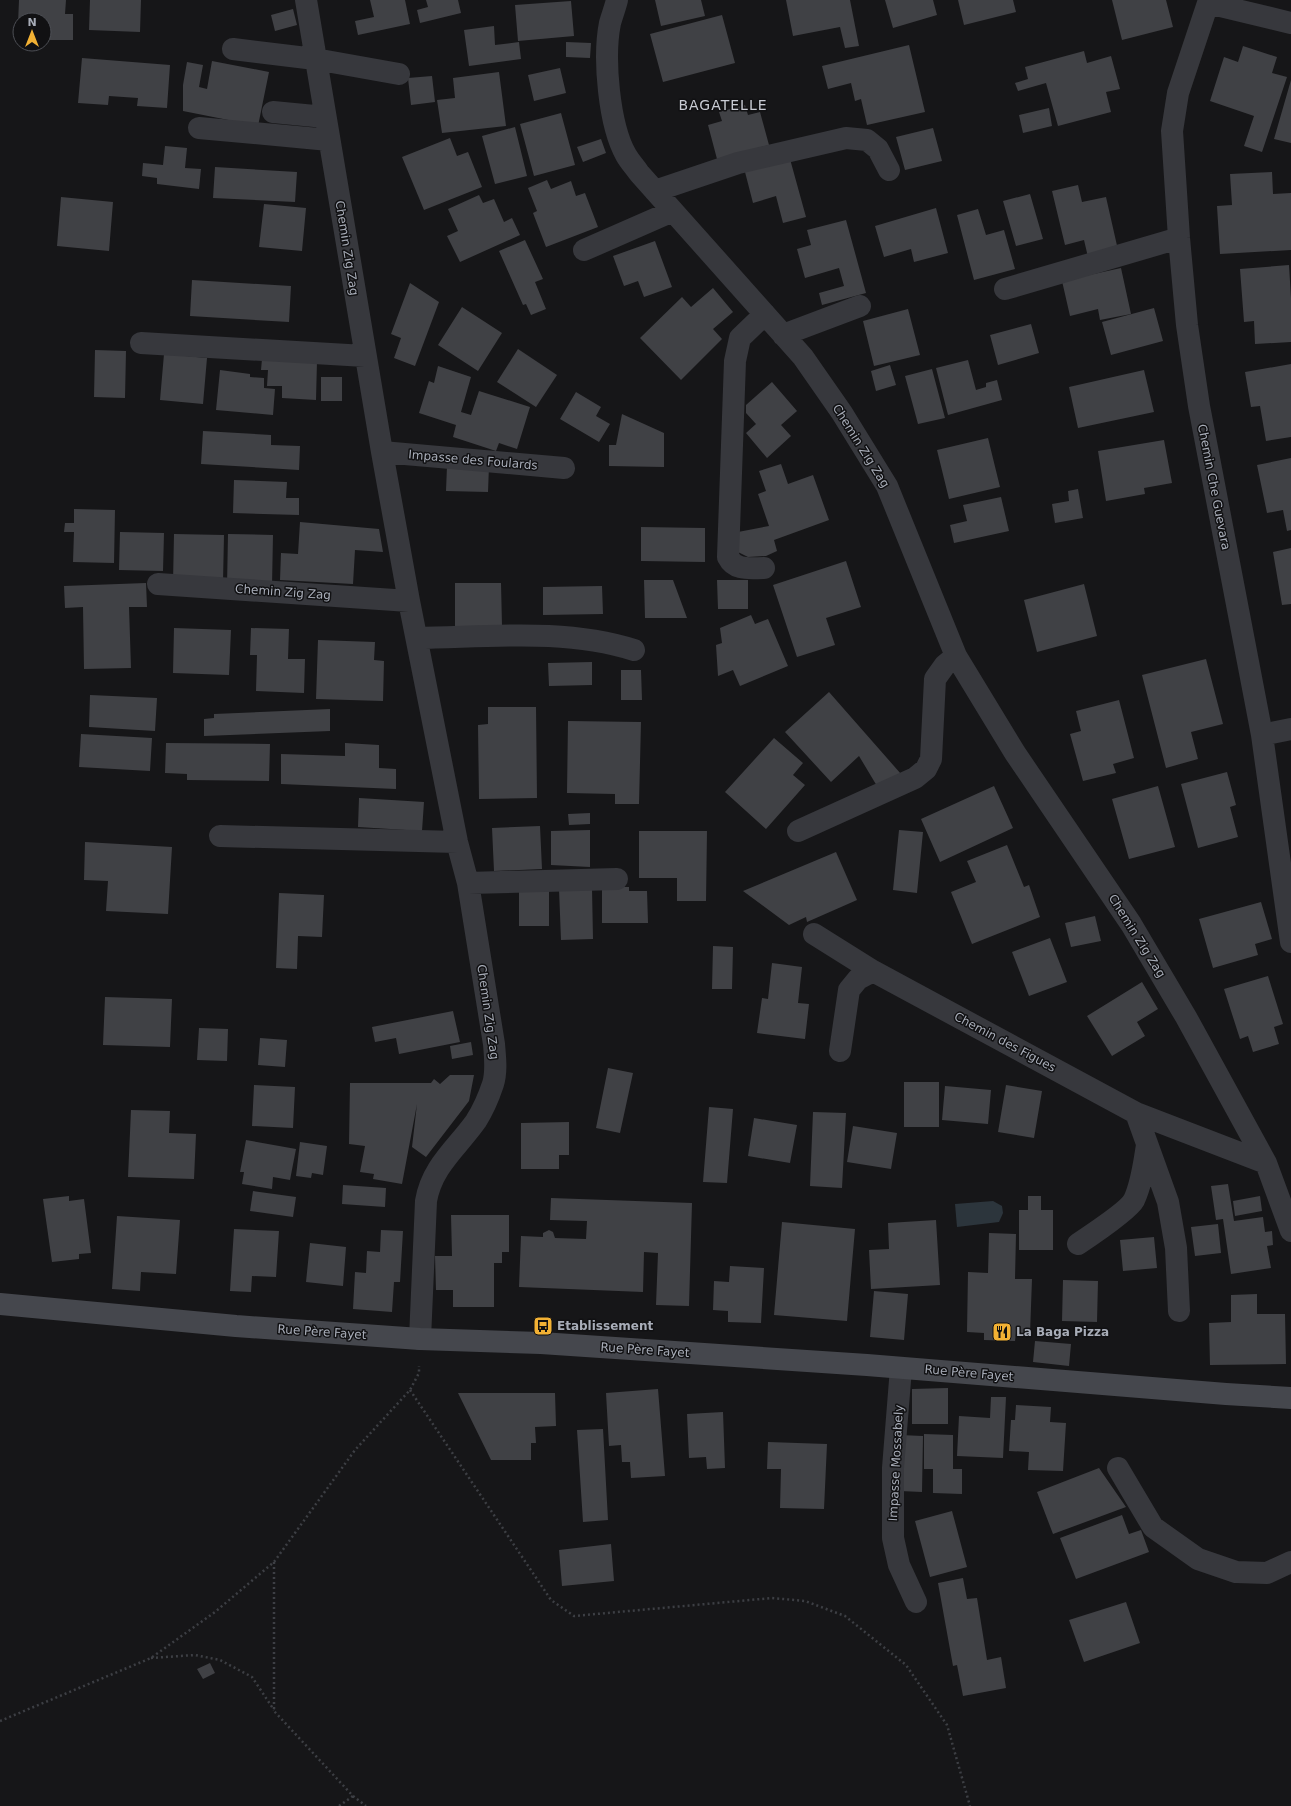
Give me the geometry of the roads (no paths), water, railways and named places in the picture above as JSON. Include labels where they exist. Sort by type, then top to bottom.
[{"type":"main road","name":"Rue Père Fayet","points":[[0,1304],[236,1326],[420,1339],[541,1343],[901,1368],[1291,1398]]},
{"type":"street","name":"Chemin Zig Zag","points":[[306,0],[382,452],[409,601],[457,842],[468,883],[494,1044],[496,1065],[494,1083],[477,1120],[436,1171],[428,1188],[426,1201],[420,1339]]},
{"type":"street","name":"Chemin Zig Zag","points":[[618,0],[610,23],[607,62],[611,106],[618,136],[626,155],[673,212],[803,357],[842,413],[887,486],[956,656],[1015,753],[1131,924],[1186,1017],[1266,1163],[1291,1231]]},
{"type":"street","points":[[1209,2],[1291,23]]},
{"type":"street","name":"Chemin Che Guevara","points":[[1209,2],[1178,93],[1172,131],[1179,238],[1187,325],[1198,406],[1262,735],[1291,942]]},
{"type":"street","points":[[233,49],[315,59],[399,74]]},
{"type":"street","points":[[273,112],[325,117]]},
{"type":"street","points":[[198,128],[329,140]]},
{"type":"street","points":[[655,191],[738,163],[846,138],[867,140],[878,149],[889,170]]},
{"type":"street","points":[[584,250],[673,212]]},
{"type":"street","points":[[1005,289],[1179,238]]},
{"type":"street","points":[[783,335],[860,306]]},
{"type":"street","points":[[764,568],[737,567],[731,563],[728,557],[735,362],[740,338],[765,314]]},
{"type":"street","points":[[142,343],[365,356]]},
{"type":"street","name":"Impasse des Foulards","points":[[382,452],[564,468]]},
{"type":"street","name":"Chemin Zig Zag","points":[[158,584],[409,601]]},
{"type":"street","points":[[417,638],[555,636],[588,639],[615,644],[634,650]]},
{"type":"street","points":[[798,831],[915,778],[926,769],[931,759],[935,679],[945,665],[956,656]]},
{"type":"street","points":[[1262,735],[1291,729]]},
{"type":"street","points":[[220,836],[457,842]]},
{"type":"street","points":[[468,883],[618,879]]},
{"type":"street","name":"Chemin des Figues","points":[[814,934],[873,971],[1136,1113],[1266,1163]]},
{"type":"street","points":[[840,1051],[849,990],[858,979],[873,971]]},
{"type":"street","points":[[1136,1113],[1148,1142],[1168,1202],[1176,1248],[1179,1311]]},
{"type":"street","points":[[1078,1244],[1111,1221],[1134,1201],[1143,1171],[1148,1142]]},
{"type":"street","name":"Impasse Mossabely","points":[[901,1368],[893,1468],[893,1538],[899,1565],[916,1602]]},
{"type":"street","points":[[1118,1468],[1153,1527],[1198,1559],[1236,1572],[1259,1573],[1267,1573],[1291,1562]]},
{"type":"place","name":"Etablissement","points":[[543,1326]]},
{"type":"place","name":"La Baga Pizza","points":[[1002,1332]]},
{"type":"district","name":"BAGATELLE","points":[[723,105]]}]
